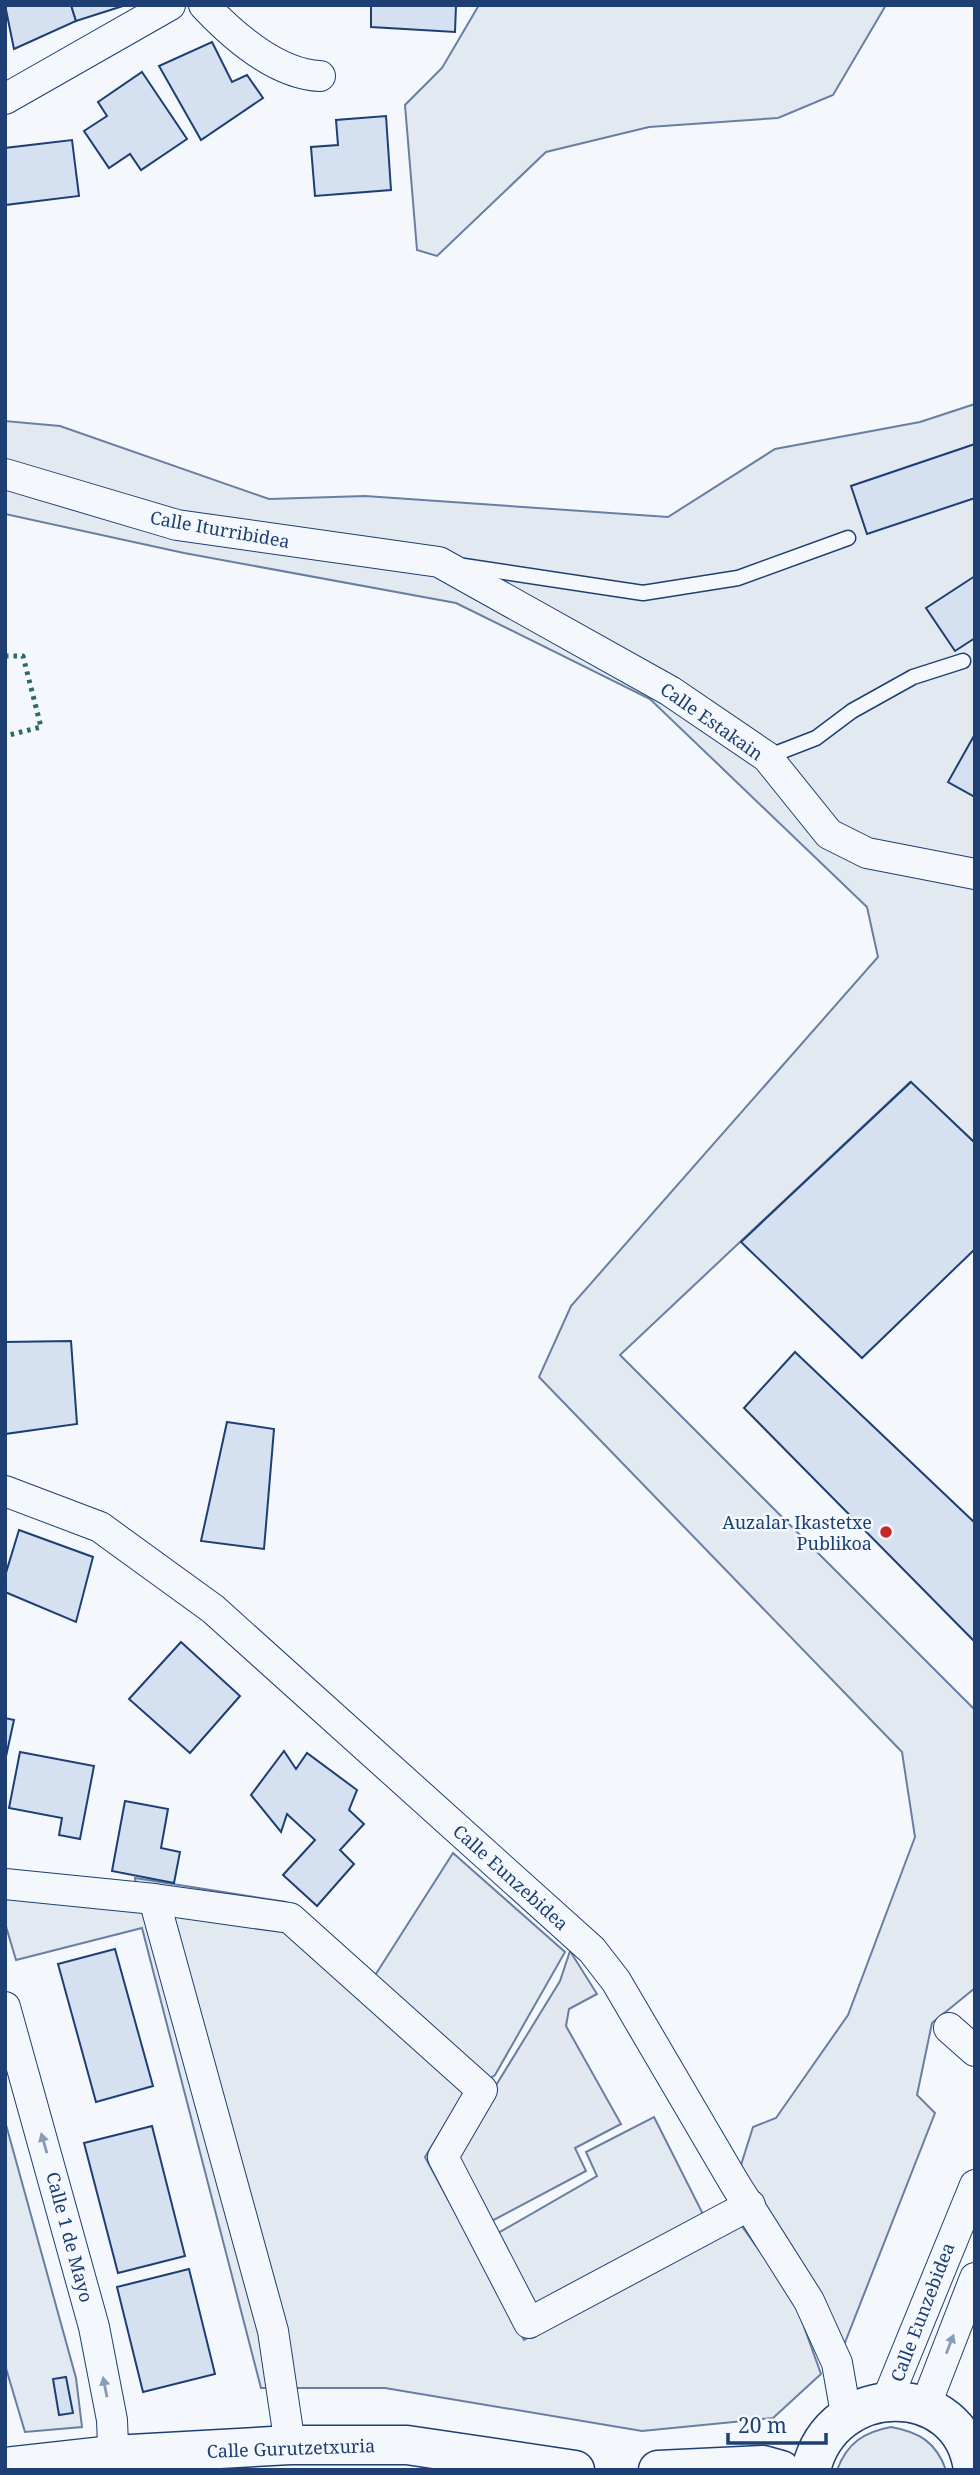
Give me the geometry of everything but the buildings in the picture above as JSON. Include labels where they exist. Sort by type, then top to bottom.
[{"type":"street","points":[[5,99],[170,5]]},
{"type":"street","points":[[204,5],[218,20],[282,66],[300,75],[320,76]]},
{"type":"street","name":"Calle Iturribidea","points":[[5,474],[177,525],[439,562]]},
{"type":"street","name":"Calle Estakain","points":[[439,562],[670,691],[766,757],[829,834],[867,853],[975,874]]},
{"type":"street","name":"Calle Eunzebidea","points":[[5,1491],[100,1527],[214,1608],[592,1950],[616,1981],[809,2301],[837,2362],[846,2414]]},
{"type":"street","points":[[5,1884],[154,1899],[290,1918],[482,2090],[443,2157],[529,2323],[750,2206]]},
{"type":"street","points":[[154,1899],[273,2331],[290,2445]]},
{"type":"street","name":"Calle 1 de Mayo","points":[[5,2007],[94,2327],[111,2420],[113,2462]]},
{"type":"street","points":[[949,2028],[975,2050]]},
{"type":"street","name":"Calle Eunzebidea","points":[[887,2400],[975,2185]]},
{"type":"street","name":"Calle Eunzebidea","points":[[925,2407],[975,2278]]},
{"type":"street","points":[[811,2470],[815,2453],[827,2431],[846,2414],[887,2400],[925,2407],[947,2421],[963,2440],[973,2470]]},
{"type":"street","name":"Calle Gurutzetxuria","points":[[8,2462],[113,2462],[290,2445],[407,2445],[575,2470]]},
{"type":"street","points":[[658,2470],[763,2465],[781,2470]]},
{"type":"lane","points":[[439,562],[643,593],[738,578],[848,538]]},
{"type":"lane","points":[[766,757],[816,738],[852,711],[913,677],[963,661]]},
{"type":"shaded area","points":[[479,5],[886,5],[833,95],[778,118],[649,127],[546,152],[437,256],[417,250],[405,105],[442,68]]},
{"type":"shaded area","points":[[975,404],[975,1143],[910,1082],[620,1355],[975,1710],[975,1988],[932,2023],[917,2095],[935,2113],[837,2363],[735,2184],[753,2127],[776,2118],[848,2015],[915,1837],[902,1752],[539,1377],[571,1306],[878,957],[867,907],[650,699],[456,603],[184,553],[5,514],[5,421],[60,426],[269,499],[365,496],[668,517],[775,449],[920,422]]},
{"type":"shaded area","points":[[453,1853],[565,1952],[495,2075],[462,2097],[425,2157],[524,2340],[741,2225],[794,2299],[821,2374],[773,2418],[642,2431],[385,2388],[261,2388],[142,1928],[16,1960],[5,1923],[5,1885],[139,1903],[135,1878],[286,1902],[374,1977]]},
{"type":"shaded area","points":[[570,1951],[597,1994],[569,2009],[566,2026],[621,2124],[575,2148],[586,2171],[486,2224],[452,2157],[560,1981]]},
{"type":"shaded area","points":[[654,2117],[710,2228],[529,2323],[486,2240],[597,2176],[586,2152]]},
{"type":"shaded area","points":[[5,2121],[76,2378],[82,2427],[25,2432],[5,2365]]},
{"type":"shaded area","points":[[891,2427],[918,2435],[932,2445],[946,2470],[837,2470],[846,2453],[858,2440]]},
{"type":"hedge","points":[[5,656],[23,656],[41,727],[5,736]]},
{"type":"place","name":"Auzalar Ikastetxe Publikoa","points":[[886,1532]]}]
